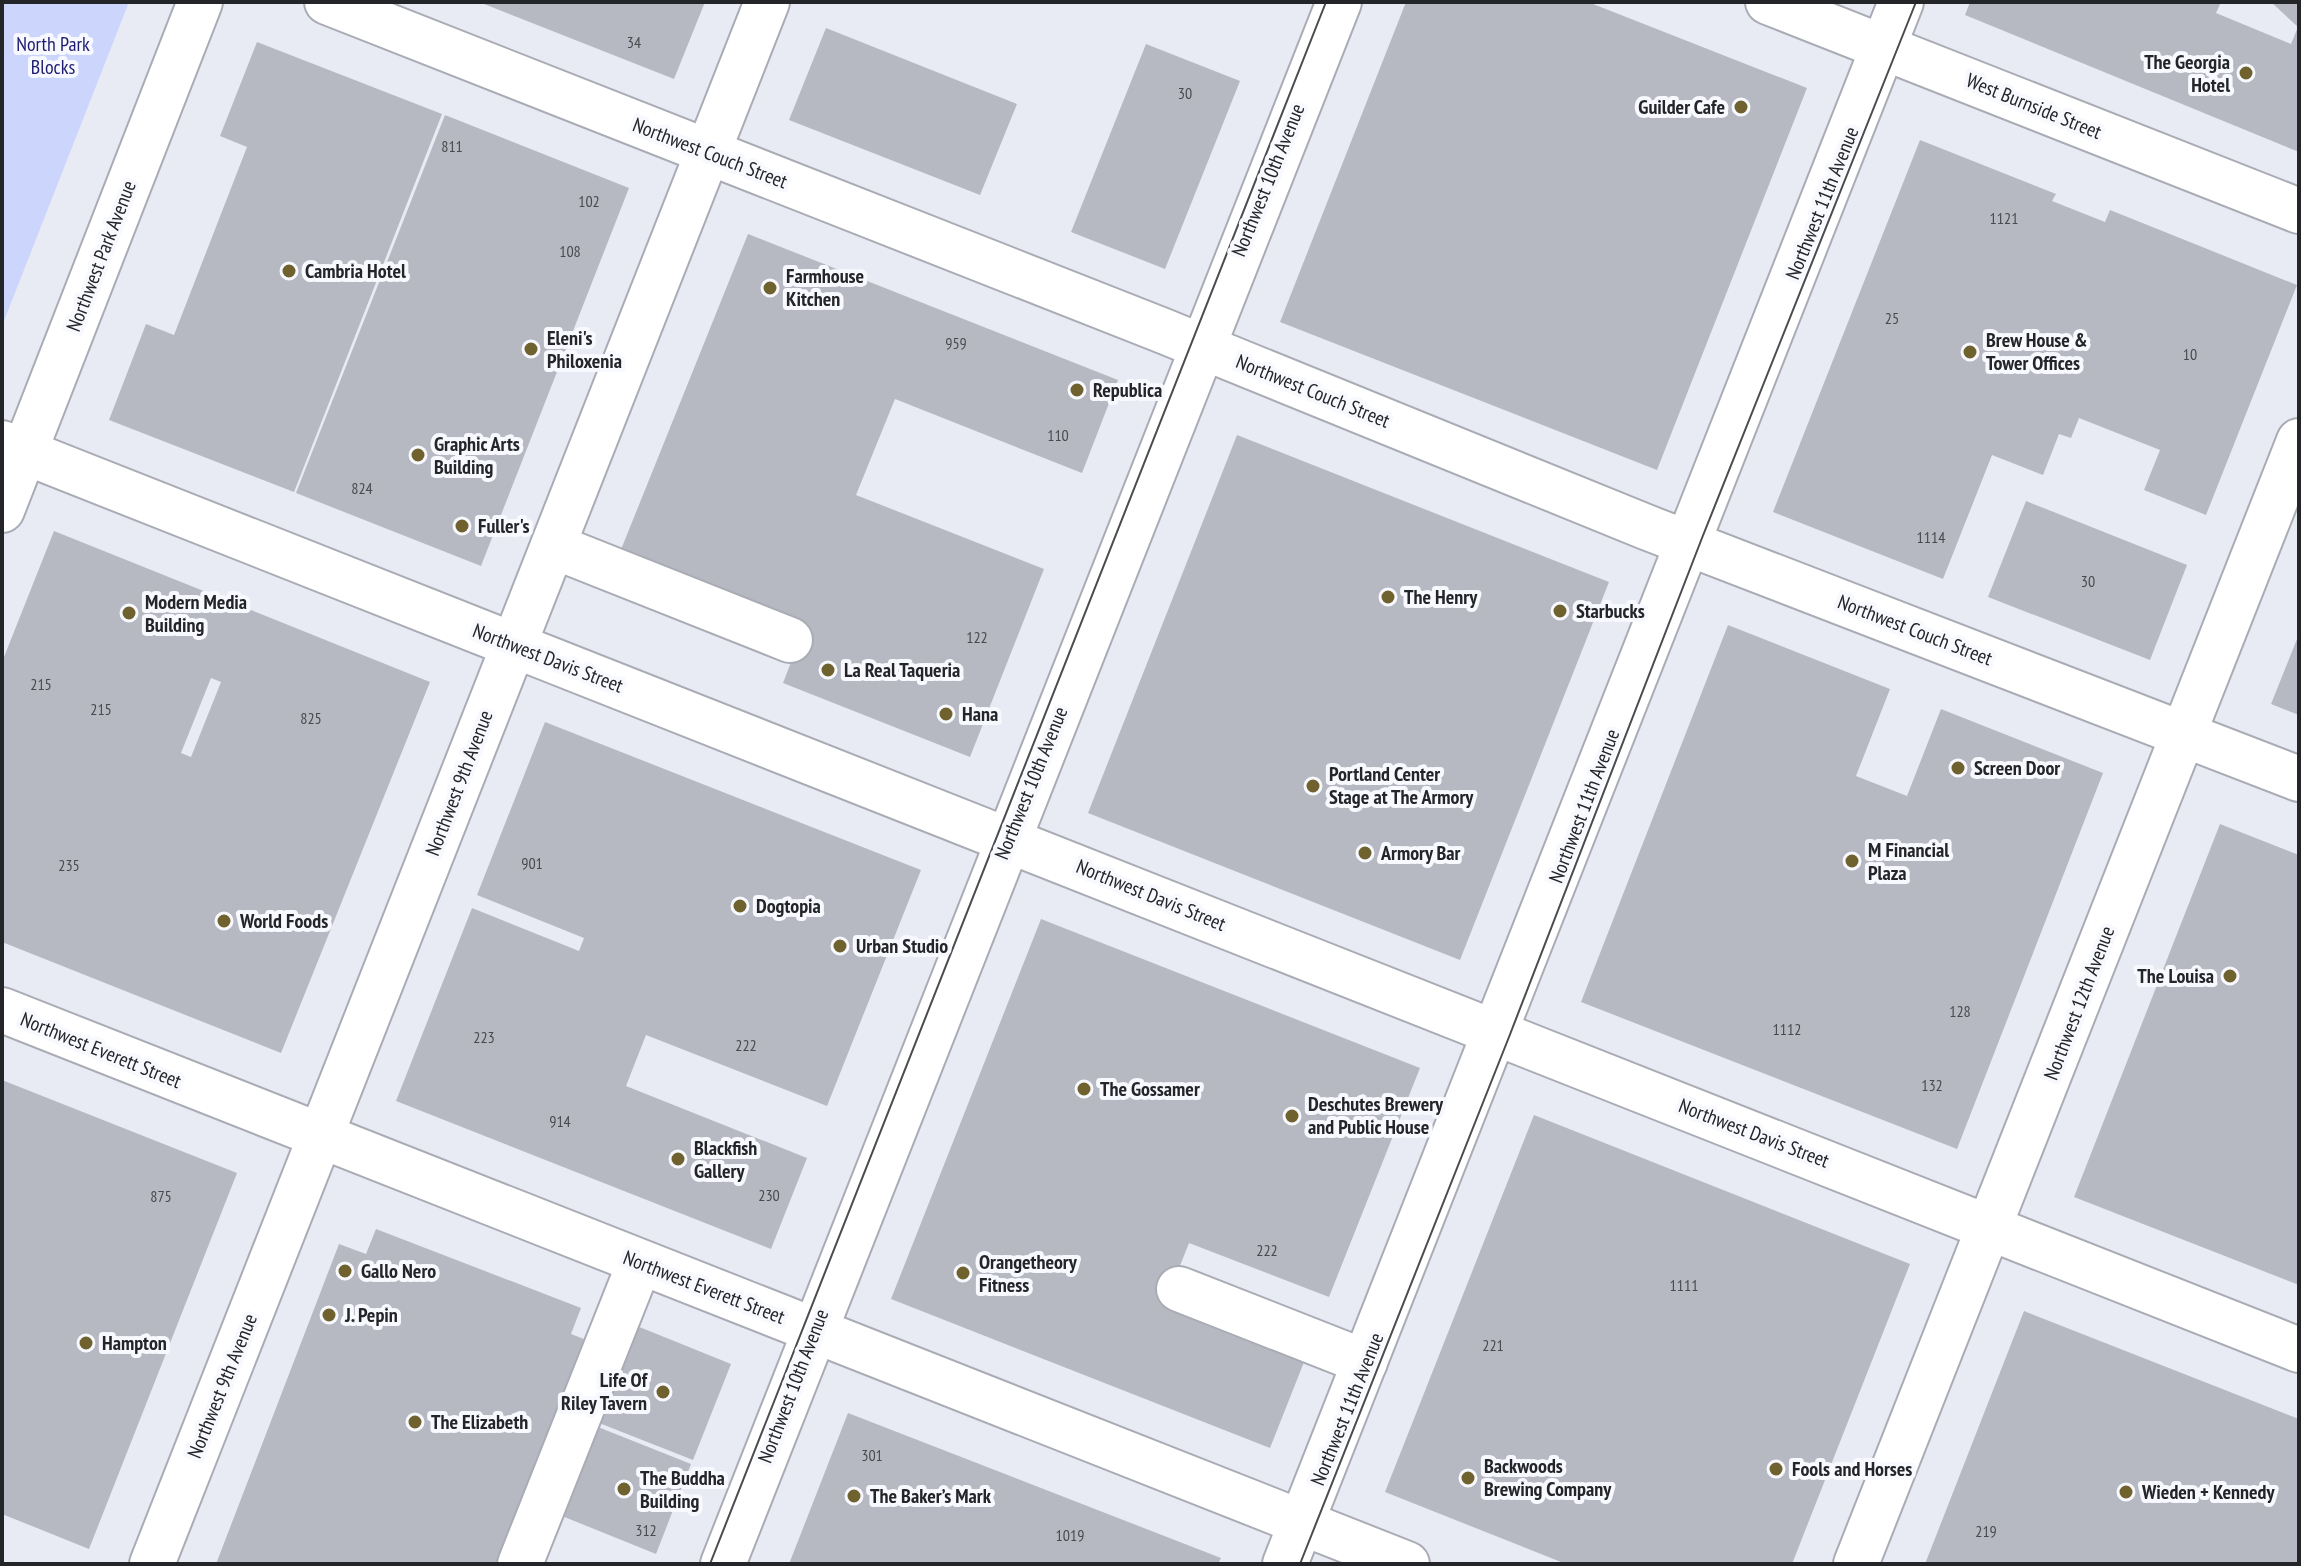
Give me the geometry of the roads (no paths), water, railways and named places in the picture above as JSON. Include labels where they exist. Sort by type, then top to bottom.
[{"type":"street","name":"Northwest Park Avenue","points":[[2,510],[14,447],[200,2]]},
{"type":"street","name":"Northwest Couch Street","points":[[327,2],[1203,347],[1688,543],[2299,779]]},
{"type":"street","name":"Northwest 9th Avenue","points":[[152,1564],[767,2]]},
{"type":"street","name":"Northwest 10th Avenue","points":[[723,1564],[1339,2]]},
{"type":"street","name":"West Burnside Street","points":[[1768,2],[2299,211]]},
{"type":"street","name":"Northwest 11th Avenue","points":[[1285,1564],[1901,2]]},
{"type":"street","name":"Northwest 12th Avenue","points":[[1856,1564],[2299,441]]},
{"type":"street","name":"Northwest Davis Street","points":[[14,447],[2299,1350]]},
{"type":"street","points":[[553,546],[790,640]]},
{"type":"street","name":"Northwest Everett Street","points":[[2,1010],[1407,1564]]},
{"type":"street","points":[[520,1564],[640,1262]]},
{"type":"street","points":[[1179,1289],[1365,1362]]},
{"type":"tram line","points":[[710,1564],[1326,2]]},
{"type":"tram line","points":[[1300,1564],[1702,538],[1916,2]]},
{"type":"place","name":"The Georgia Hotel","points":[[2246,73]]},
{"type":"place","name":"Guilder Cafe","points":[[1741,107]]},
{"type":"place","name":"Cambria Hotel","points":[[289,271]]},
{"type":"place","name":"Farmhouse Kitchen","points":[[770,288]]},
{"type":"place","name":"Eleni's Philoxenia","points":[[531,349]]},
{"type":"place","name":"Brew House & Tower Offices","points":[[1970,352]]},
{"type":"place","name":"Republica","points":[[1077,390]]},
{"type":"place","name":"Graphic Arts Building","points":[[418,455]]},
{"type":"place","name":"Fuller's","points":[[462,526]]},
{"type":"place","name":"The Henry","points":[[1388,597]]},
{"type":"place","name":"Starbucks","points":[[1560,611]]},
{"type":"place","name":"Modern Media Building","points":[[129,613]]},
{"type":"place","name":"La Real Taqueria","points":[[828,670]]},
{"type":"place","name":"Hana","points":[[946,714]]},
{"type":"place","name":"Screen Door","points":[[1958,768]]},
{"type":"place","name":"Portland Center Stage at The Armory","points":[[1313,786]]},
{"type":"place","name":"Armory Bar","points":[[1365,853]]},
{"type":"place","name":"M Financial Plaza","points":[[1852,861]]},
{"type":"place","name":"Dogtopia","points":[[740,906]]},
{"type":"place","name":"World Foods","points":[[224,921]]},
{"type":"place","name":"Urban Studio","points":[[840,946]]},
{"type":"place","name":"The Louisa","points":[[2230,976]]},
{"type":"place","name":"The Gossamer","points":[[1084,1089]]},
{"type":"place","name":"Deschutes Brewery and Public House","points":[[1292,1116]]},
{"type":"place","name":"Blackfish Gallery","points":[[678,1159]]},
{"type":"place","name":"Gallo Nero","points":[[345,1271]]},
{"type":"place","name":"Orangetheory Fitness","points":[[963,1273]]},
{"type":"place","name":"J. Pepin","points":[[329,1315]]},
{"type":"place","name":"Hampton","points":[[86,1343]]},
{"type":"place","name":"Life Of Riley Tavern","points":[[663,1392]]},
{"type":"place","name":"The Elizabeth","points":[[415,1422]]},
{"type":"place","name":"Fools and Horses","points":[[1776,1469]]},
{"type":"place","name":"Backwoods Brewing Company","points":[[1468,1478]]},
{"type":"place","name":"The Buddha Building","points":[[624,1489]]},
{"type":"place","name":"Wieden + Kennedy","points":[[2126,1492]]},
{"type":"place","name":"The Baker’s Mark","points":[[854,1496]]},
{"type":"park label","name":"North Park Blocks","points":[[53,56]]}]
